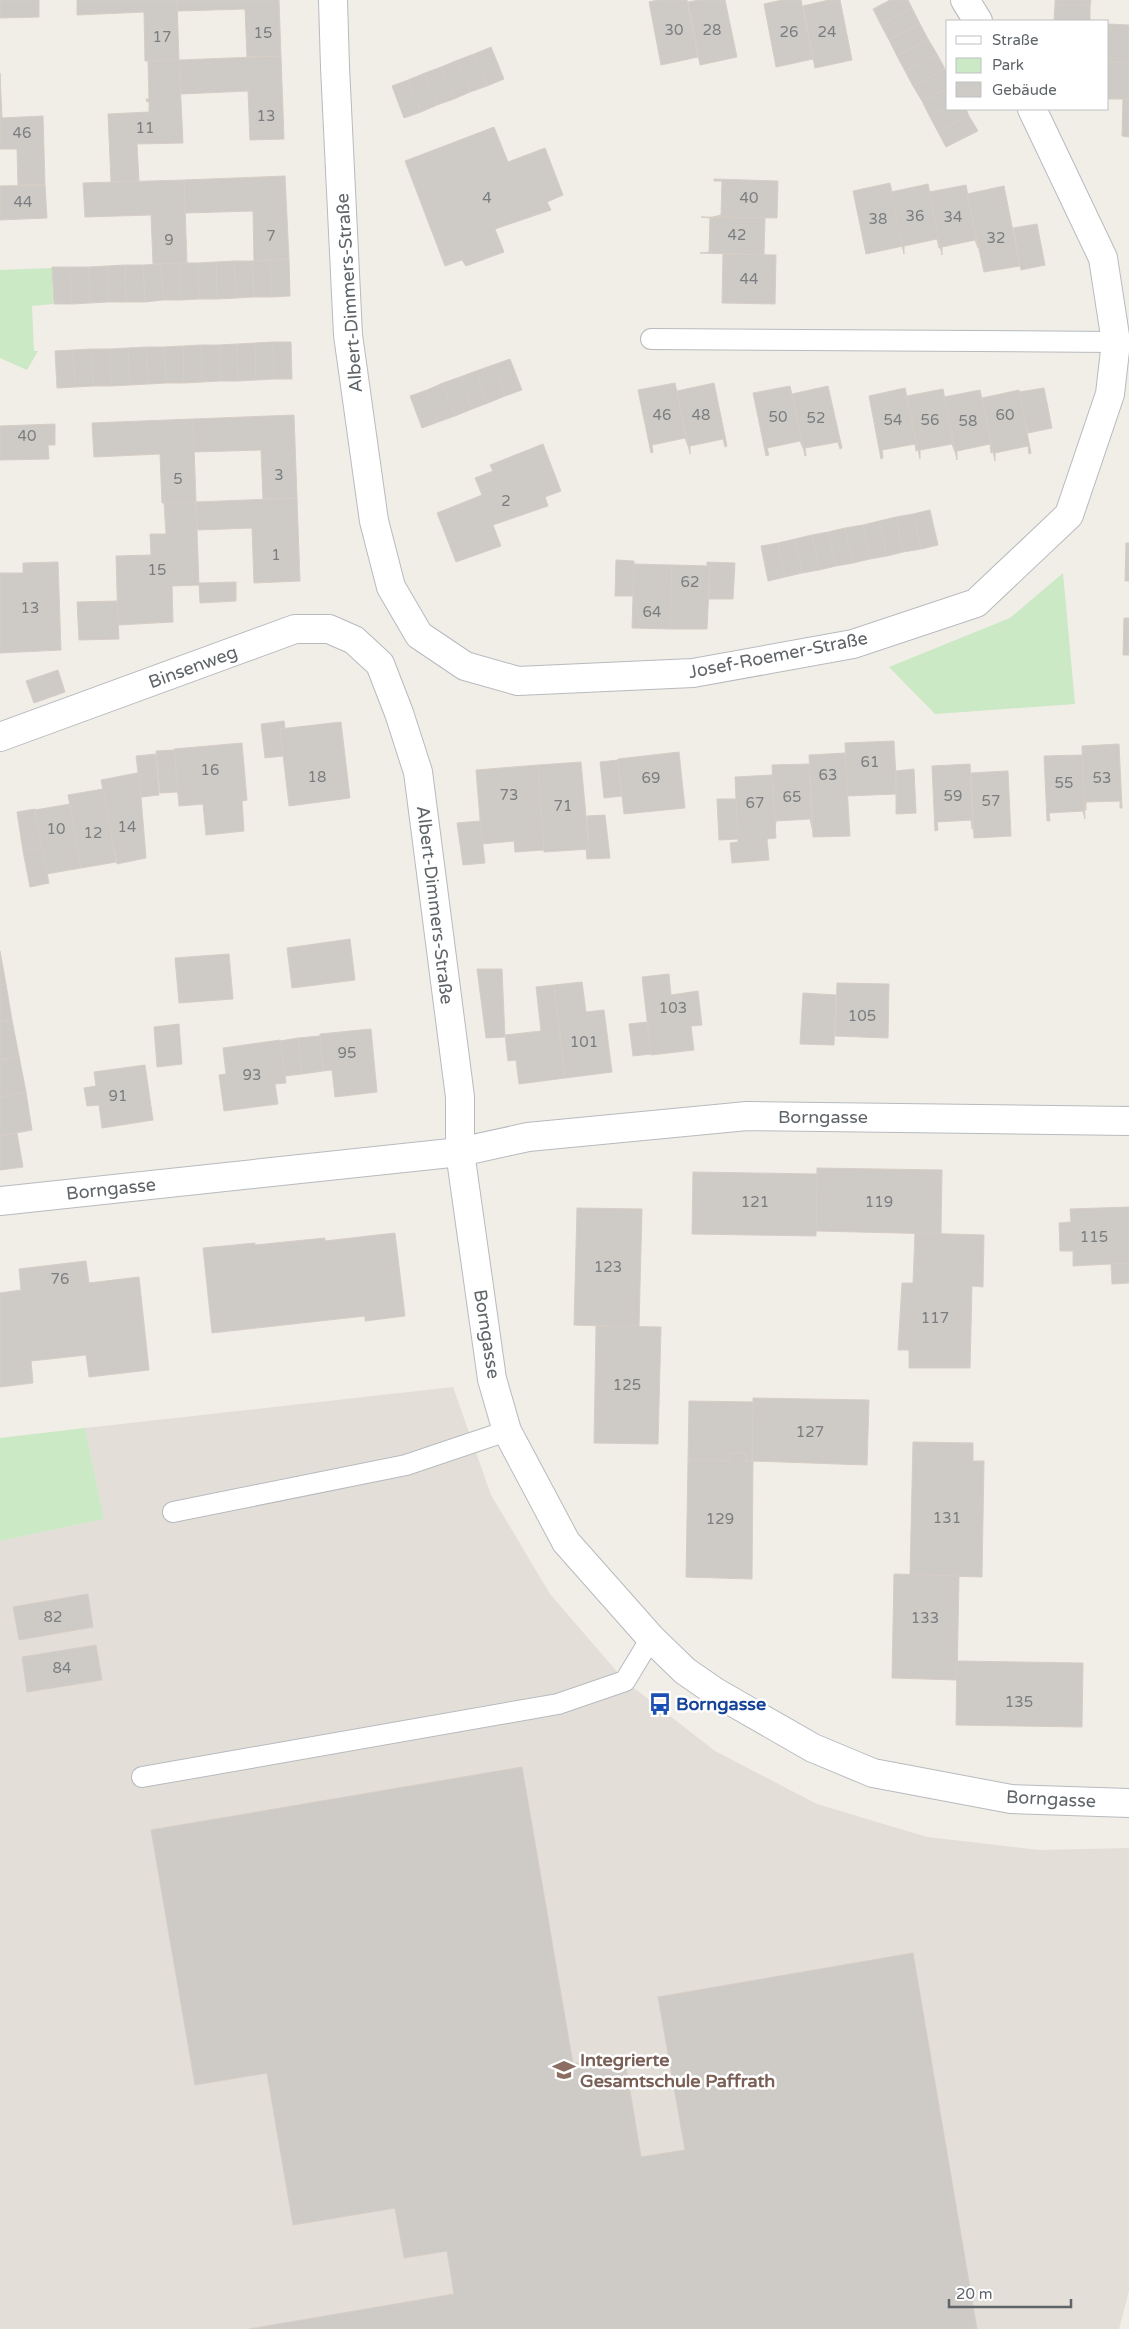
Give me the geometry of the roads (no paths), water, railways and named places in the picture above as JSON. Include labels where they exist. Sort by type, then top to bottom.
[{"type":"street","name":"Albert-Dimmers-Straße","points":[[333,0],[348,335],[355,387],[374,521],[391,587],[419,635]]},
{"type":"street","points":[[965,0],[977,20]]},
{"type":"street","name":"Josef-Roemer-Straße","points":[[419,635],[465,666],[518,681],[693,673],[853,644],[976,603],[1069,515],[1110,394],[1116,342],[1102,258],[1032,110]]},
{"type":"street","name":"Binsenweg","points":[[0,737],[294,629],[329,629],[354,640],[380,664]]},
{"type":"street","name":"Albert-Dimmers-Straße","points":[[380,664],[399,713],[418,772],[460,1097],[460,1152]]},
{"type":"street","name":"Borngasse","points":[[0,1202],[460,1152],[528,1137],[747,1116],[1129,1121]]},
{"type":"street","name":"Borngasse","points":[[460,1152],[492,1379],[507,1431],[566,1542],[650,1638],[685,1672],[717,1693],[813,1748],[873,1772],[1011,1799],[1129,1803]]},
{"type":"lane","points":[[651,339],[1116,342]]},
{"type":"lane","points":[[173,1512],[406,1464],[507,1431]]},
{"type":"lane","points":[[142,1777],[558,1704],[625,1681],[650,1638]]},
{"type":"place","name":"Borngasse","points":[[660,1704]]},
{"type":"place","name":"Integrierte Gesamtschule Paffrath","points":[[564,2070]]}]
